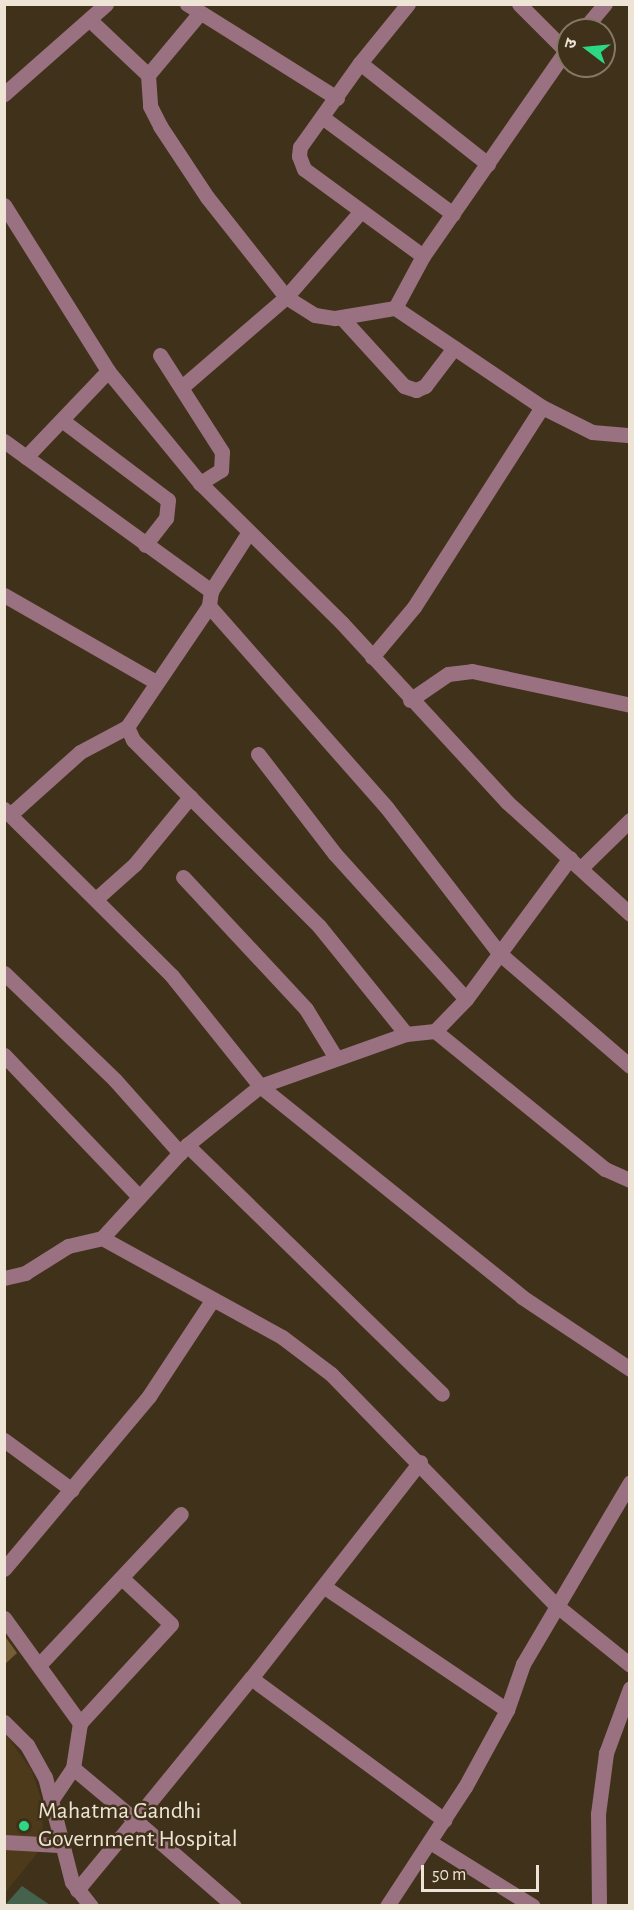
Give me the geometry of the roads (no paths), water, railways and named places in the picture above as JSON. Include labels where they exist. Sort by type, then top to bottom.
[{"type":"street","points":[[4,94],[92,22],[106,4]]},
{"type":"street","points":[[408,4],[360,63],[300,147],[304,169],[423,256]]},
{"type":"street","points":[[519,4],[556,38]]},
{"type":"street","points":[[593,18],[605,4]]},
{"type":"street","points":[[337,98],[193,9],[148,75],[150,106],[160,126],[207,197],[286,297],[315,315],[342,318],[395,308],[542,406],[592,432],[630,435]]},
{"type":"street","points":[[92,22],[148,75]]},
{"type":"street","points":[[360,63],[488,164]]},
{"type":"street","points":[[395,308],[423,256],[556,64]]},
{"type":"street","points":[[322,117],[453,214]]},
{"type":"street","points":[[4,205],[108,371],[200,483],[247,535],[372,657],[410,700],[630,914]]},
{"type":"street","points":[[183,386],[286,297],[361,211]]},
{"type":"street","points":[[342,318],[404,386],[416,390],[425,386],[454,348]]},
{"type":"street","points":[[160,355],[183,386],[222,452],[220,470],[200,483]]},
{"type":"street","points":[[26,457],[63,421],[108,371]]},
{"type":"street","points":[[372,657],[414,607],[542,406]]},
{"type":"street","points":[[63,421],[168,500],[166,518],[145,545]]},
{"type":"street","points":[[4,441],[145,545],[210,599],[372,790],[499,953],[630,1066]]},
{"type":"street","points":[[247,535],[210,599],[127,727],[80,752],[8,811],[172,976],[260,1086],[522,1297],[630,1369]]},
{"type":"street","points":[[4,595],[156,682]]},
{"type":"street","points":[[410,700],[448,674],[472,671],[630,705]]},
{"type":"street","points":[[127,727],[133,740],[320,926],[406,1034]]},
{"type":"street","points":[[258,754],[335,854],[466,999]]},
{"type":"street","points":[[96,898],[135,864],[190,797]]},
{"type":"street","points":[[4,1278],[25,1273],[68,1246],[102,1238],[183,1149],[260,1086],[406,1034],[435,1031],[466,999],[499,953],[576,863],[630,820]]},
{"type":"street","points":[[183,877],[306,1010],[336,1059]]},
{"type":"street","points":[[4,973],[183,1149],[442,1394]]},
{"type":"street","points":[[435,1031],[605,1169],[630,1180]]},
{"type":"street","points":[[4,1055],[139,1197]]},
{"type":"street","points":[[102,1238],[282,1337],[331,1374],[420,1462],[556,1606],[630,1665]]},
{"type":"street","points":[[4,1569],[149,1396],[213,1299]]},
{"type":"street","points":[[4,1440],[72,1490]]},
{"type":"street","points":[[77,1890],[326,1588],[420,1462]]},
{"type":"street","points":[[387,1905],[444,1820],[507,1710],[523,1664],[628,1486]]},
{"type":"street","points":[[39,1665],[124,1580],[181,1514]]},
{"type":"street","points":[[51,1801],[73,1768],[80,1723],[171,1624],[124,1580]]},
{"type":"street","points":[[326,1588],[507,1710]]},
{"type":"street","points":[[4,1618],[80,1723]]},
{"type":"street","points":[[250,1678],[444,1820]]},
{"type":"street","points":[[599,1905],[598,1814],[606,1753],[630,1688]]},
{"type":"street","points":[[4,1722],[27,1745],[45,1777],[59,1845],[77,1890],[91,1905]]},
{"type":"street","points":[[73,1768],[234,1905]]},
{"type":"street","points":[[4,1842],[59,1845]]},
{"type":"street","points":[[430,1842],[533,1905]]},
{"type":"place","name":"Mahatma Gandhi Government Hospital","points":[[24,1826]]}]
